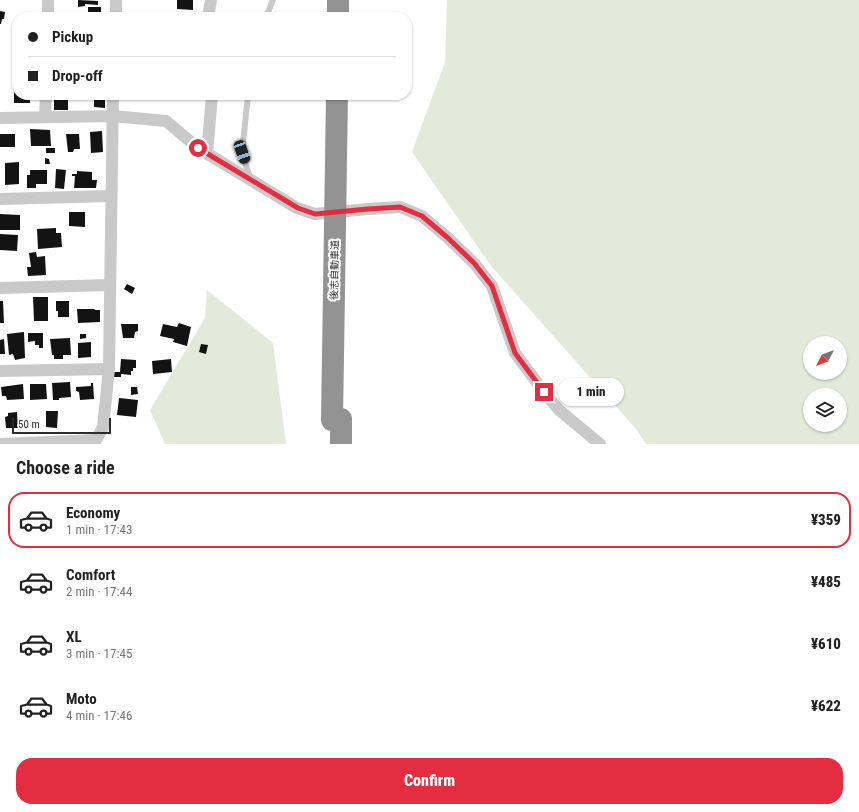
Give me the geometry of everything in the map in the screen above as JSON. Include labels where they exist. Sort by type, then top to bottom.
[{"type":"highway","points":[[338,0],[338,12]]},
{"type":"highway","points":[[346,0],[346,12]]},
{"type":"highway","name":"後志自動車道","points":[[337,100],[336,419],[340,444]]},
{"type":"highway","name":"後志自動車道","points":[[331,444],[336,419],[345,100]]},
{"type":"street","points":[[48,0],[48,12]]},
{"type":"street","points":[[116,0],[116,12]]},
{"type":"street","points":[[209,12],[211,0]]},
{"type":"street","points":[[45,116],[46,100]]},
{"type":"street","points":[[0,444],[95,442],[103,427],[109,369],[113,100]]},
{"type":"street","points":[[207,154],[212,100]]},
{"type":"street","points":[[0,118],[45,116],[113,116],[166,121],[207,154],[298,208],[315,214],[400,207],[422,216],[474,263],[492,286],[515,353],[544,392],[559,410],[600,444]]},
{"type":"street","points":[[0,199],[111,196]]},
{"type":"street","points":[[0,288],[110,285]]},
{"type":"street","points":[[0,370],[109,369]]},
{"type":"lane","points":[[268,12],[273,0]]},
{"type":"lane","points":[[247,100],[242,152],[252,181]]},
{"type":"green space","points":[[447,0],[859,0],[859,444],[646,444],[636,429],[491,266],[412,152],[445,62]]},
{"type":"green space","points":[[207,290],[273,343],[286,444],[165,444],[150,410],[205,318]]},
{"type":"building","points":[[78,0],[98,1],[98,5],[85,4],[85,6],[78,7]]},
{"type":"building","points":[[177,0],[193,0],[193,10],[177,9]]},
{"type":"building","points":[[88,7],[101,7],[101,12],[88,12]]},
{"type":"building","points":[[0,11],[5,12],[4,19],[2,19],[1,24],[0,24]]},
{"type":"building","points":[[14,100],[30,100],[30,103],[14,103]]},
{"type":"building","points":[[54,100],[68,100],[68,110],[54,110]]},
{"type":"building","points":[[94,100],[105,100],[105,108],[94,107]]},
{"type":"building","points":[[30,129],[50,130],[51,146],[31,146]]},
{"type":"building","points":[[102,131],[103,152],[91,153],[90,132]]},
{"type":"building","points":[[0,134],[15,134],[15,147],[0,147]]},
{"type":"building","points":[[66,134],[79,134],[80,149],[74,149],[73,152],[68,152]]},
{"type":"building","points":[[46,148],[55,148],[55,153],[46,153]]},
{"type":"building","points":[[45,158],[49,159],[50,164],[45,164]]},
{"type":"building","points":[[19,162],[19,184],[5,185],[5,163]]},
{"type":"building","points":[[56,169],[66,170],[64,189],[55,188]]},
{"type":"building","points":[[30,170],[47,170],[47,184],[36,184],[36,188],[27,188],[27,175],[30,175]]},
{"type":"building","points":[[77,171],[92,172],[92,180],[97,180],[96,188],[74,188],[75,176],[72,176],[72,174],[77,174]]},
{"type":"building","points":[[69,212],[85,212],[85,227],[69,226]]},
{"type":"building","points":[[0,214],[20,215],[20,230],[0,230]]},
{"type":"building","points":[[56,228],[56,233],[61,233],[62,247],[38,249],[37,229]]},
{"type":"building","points":[[0,234],[18,235],[17,251],[0,250]]},
{"type":"building","points":[[36,252],[37,257],[45,256],[46,275],[28,276],[27,267],[31,267],[29,253]]},
{"type":"building","points":[[127,284],[135,288],[132,294],[124,289]]},
{"type":"building","points":[[33,297],[48,297],[48,321],[34,321]]},
{"type":"building","points":[[0,301],[3,301],[4,323],[0,323]]},
{"type":"building","points":[[56,301],[69,301],[69,317],[58,317],[58,311],[56,311]]},
{"type":"building","points":[[77,309],[100,310],[100,322],[78,323]]},
{"type":"building","points":[[179,323],[191,327],[187,346],[173,342],[174,339],[160,336],[163,324],[177,327]]},
{"type":"building","points":[[121,324],[138,324],[138,331],[135,332],[134,338],[123,338]]},
{"type":"building","points":[[24,332],[25,358],[15,360],[13,354],[9,355],[7,334]]},
{"type":"building","points":[[28,333],[43,333],[43,348],[39,348],[39,345],[35,345],[35,341],[28,342]]},
{"type":"building","points":[[80,334],[86,334],[86,338],[80,339]]},
{"type":"building","points":[[70,338],[71,355],[63,355],[63,359],[54,359],[50,339]]},
{"type":"building","points":[[4,339],[5,354],[0,354],[0,340]]},
{"type":"building","points":[[91,342],[91,357],[78,358],[78,343]]},
{"type":"building","points":[[201,344],[208,345],[206,354],[199,352]]},
{"type":"building","points":[[121,359],[136,360],[136,368],[133,368],[131,375],[121,374],[121,377],[114,377],[114,372],[120,372]]},
{"type":"building","points":[[171,359],[172,372],[153,374],[152,361]]},
{"type":"building","points":[[70,382],[71,397],[53,400],[52,383]]},
{"type":"building","points":[[91,383],[93,383],[94,399],[80,400],[79,392],[76,391],[76,387],[91,386]]},
{"type":"building","points":[[23,384],[24,399],[7,400],[6,396],[2,396],[1,387]]},
{"type":"building","points":[[30,384],[46,384],[47,399],[30,400]]},
{"type":"building","points":[[131,387],[137,387],[138,394],[131,395]]},
{"type":"building","points":[[119,398],[138,400],[136,417],[117,415]]},
{"type":"building","points":[[46,411],[58,411],[57,428],[46,427]]},
{"type":"building","points":[[17,412],[18,428],[6,428],[5,417],[8,416],[8,413]]},
{"type":"route","points":[[198,148],[298,208],[315,214],[400,207],[422,216],[474,263],[492,286],[515,353],[544,392]]}]
